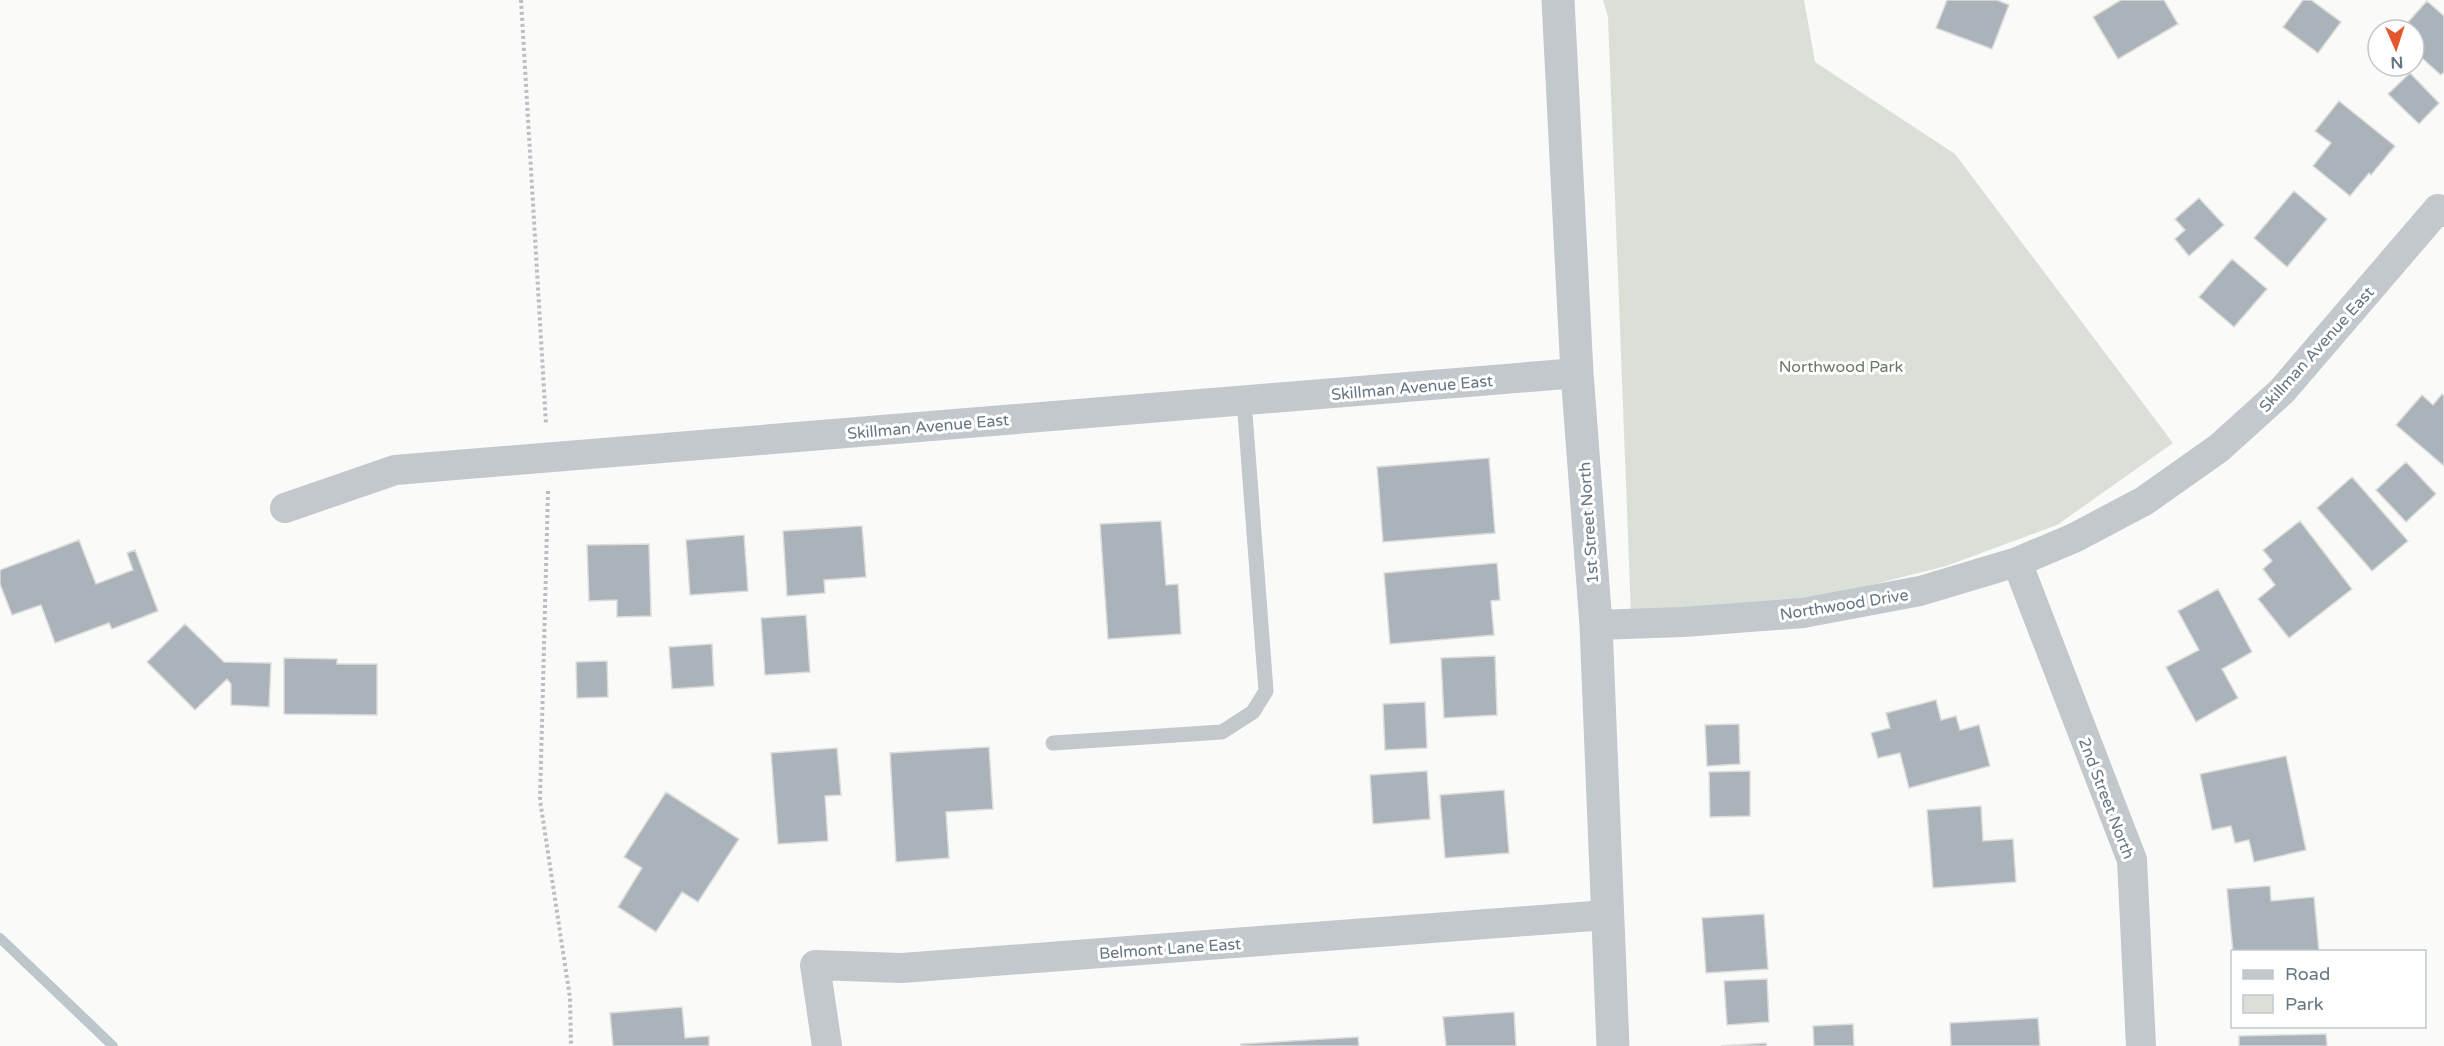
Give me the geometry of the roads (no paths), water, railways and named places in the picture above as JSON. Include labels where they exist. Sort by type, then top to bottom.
[{"type":"street","name":"1st Street North","points":[[1558,0],[1577,373],[1596,625],[1613,1046]]},
{"type":"street","name":"Skillman Avenue East","points":[[2017,562],[2074,538],[2144,501],[2219,448],[2282,391],[2442,208]]},
{"type":"street","name":"Skillman Avenue East","points":[[285,508],[395,470],[1577,373]]},
{"type":"street","name":"Northwood Drive","points":[[1596,625],[1683,622],[1803,613],[1920,591],[2017,562]]},
{"type":"street","name":"2nd Street North","points":[[2017,562],[2132,860],[2141,1046]]},
{"type":"street","name":"Belmont Lane East","points":[[827,1046],[815,965],[902,968],[1606,915]]},
{"type":"lane","points":[[1053,743],[1222,732],[1253,712],[1266,691],[1244,400]]},
{"type":"waterway","points":[[0,938],[113,1046]]},
{"type":"park label","name":"Northwood Park","points":[[1841,366]]}]
